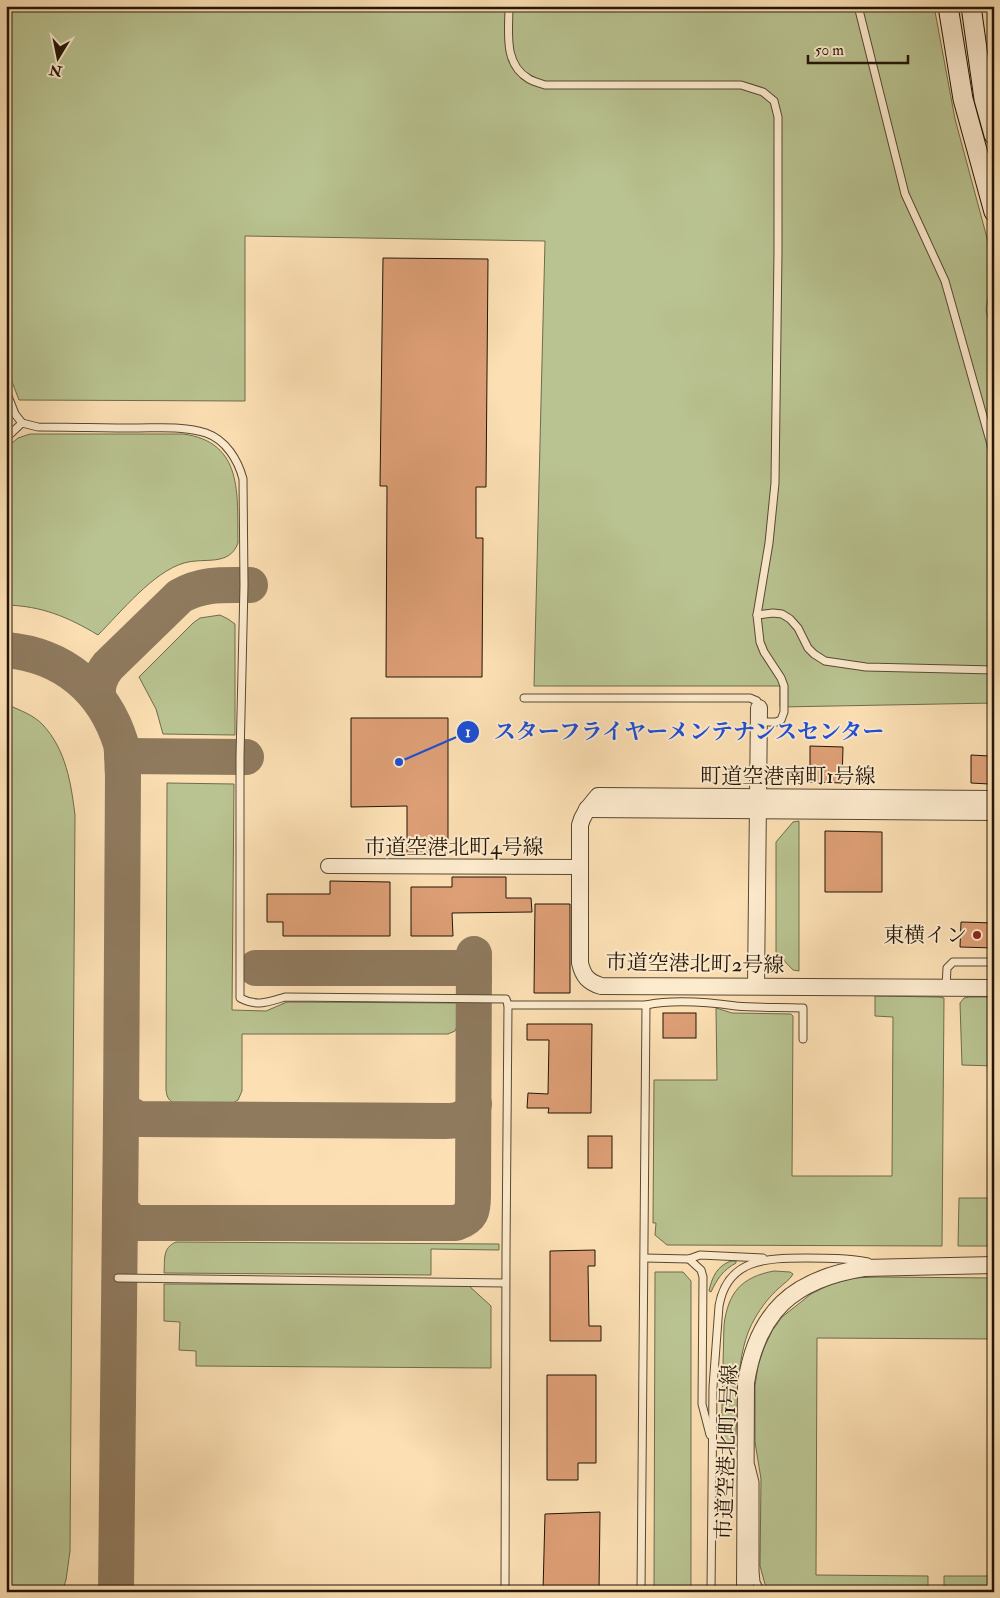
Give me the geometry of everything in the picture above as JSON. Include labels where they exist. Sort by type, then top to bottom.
[{"type":"main road","points":[[948,6],[962,99],[994,212]]},
{"type":"main road","points":[[970,6],[984,98],[994,135]]},
{"type":"street","points":[[756,986],[759,715]]},
{"type":"street","name":"町道空港南町1号線","points":[[758,803],[994,799]]},
{"type":"street","name":"市道空港北町2号線","points":[[994,812],[758,803],[587,809],[582,816],[580,825],[580,963],[582,972],[593,983],[601,986],[994,988]]},
{"type":"street","name":"市道空港北町4号線","points":[[328,866],[580,867]]},
{"type":"street","name":"市道空港北町1号線","points":[[745,1592],[746,1383],[749,1363],[755,1344],[763,1326],[774,1311],[804,1286],[822,1277],[842,1271],[864,1268],[994,1265]]},
{"type":"lane","points":[[509,6],[509,53],[516,66],[529,79],[544,85],[741,85],[763,92],[774,101],[778,118],[775,483],[769,543],[757,615],[760,642],[784,686],[784,712],[781,720],[776,722],[759,715],[757,701],[750,698],[524,698]]},
{"type":"lane","points":[[858,6],[905,194],[945,281],[994,455]]},
{"type":"lane","points":[[6,391],[15,414],[22,422],[38,427],[182,428],[207,433],[218,440],[232,453],[239,465],[243,479],[244,576],[240,757],[240,998],[250,1004],[264,1004],[285,997],[506,998],[508,1006],[505,1592]]},
{"type":"lane","points":[[6,438],[22,422]]},
{"type":"lane","points":[[757,615],[782,614],[790,619],[798,628],[808,648],[825,661],[866,666],[994,670]]},
{"type":"lane","points":[[946,988],[947,968],[953,962],[994,962]]},
{"type":"lane","points":[[508,1006],[716,1003],[737,1006],[803,1008],[803,1039]]},
{"type":"lane","points":[[642,1592],[646,1005]]},
{"type":"lane","points":[[645,1258],[689,1259],[700,1255],[843,1258],[902,1267]]},
{"type":"lane","points":[[711,1592],[712,1387],[721,1295],[726,1284],[739,1271],[758,1261],[774,1258]]},
{"type":"lane","points":[[689,1259],[701,1270],[704,1277],[702,1404],[712,1444]]},
{"type":"lane","points":[[118,1278],[506,1283]]},
{"type":"lane","points":[[746,1446],[756,1482],[755,1571],[756,1582],[760,1592]]},
{"type":"green space","points":[[6,6],[934,6],[955,119],[994,264],[986,310],[994,339],[994,703],[780,707],[780,686],[534,686],[545,241],[245,236],[245,401],[19,400],[6,366]]},
{"type":"green space","points":[[30,434],[183,434],[203,439],[217,448],[227,459],[233,474],[238,507],[238,543],[234,551],[216,560],[192,561],[172,568],[149,584],[98,635],[76,623],[43,610],[6,605],[6,448],[18,438]]},
{"type":"green space","points":[[220,615],[235,624],[235,735],[163,734],[156,709],[139,677],[193,623],[200,618]]},
{"type":"green space","points":[[6,704],[35,718],[51,735],[66,767],[75,815],[70,1551],[66,1580],[62,1592],[6,1592]]},
{"type":"green space","points":[[167,783],[234,784],[232,1010],[266,1011],[287,1002],[460,1003],[459,1022],[455,1031],[448,1034],[242,1034],[242,1091],[238,1100],[230,1105],[176,1104],[170,1100],[166,1090]]},
{"type":"green space","points":[[799,821],[799,971],[793,970],[776,952],[776,842],[793,822]]},
{"type":"green space","points":[[875,996],[944,998],[942,1246],[667,1245],[655,1235],[656,1223],[653,1223],[654,1080],[717,1080],[716,1008],[732,1013],[791,1014],[793,1016],[792,1176],[892,1176],[893,1017],[875,1016]]},
{"type":"green space","points":[[994,997],[994,1066],[962,1065],[960,1003],[964,998]]},
{"type":"green space","points":[[959,1198],[994,1198],[994,1246],[958,1246]]},
{"type":"green space","points":[[176,1242],[499,1244],[499,1250],[431,1249],[431,1275],[164,1273],[166,1251]]},
{"type":"green space","points":[[731,1261],[736,1261],[736,1263],[724,1272],[711,1292],[709,1291],[716,1273],[722,1266]]},
{"type":"green space","points":[[774,1271],[790,1272],[793,1274],[766,1301],[748,1332],[740,1363],[735,1446],[721,1446],[724,1325],[729,1304],[738,1288],[745,1282],[753,1277]]},
{"type":"green space","points":[[655,1272],[683,1272],[691,1281],[691,1592],[654,1592]]},
{"type":"green space","points":[[851,1278],[994,1278],[994,1339],[817,1338],[816,1575],[928,1576],[928,1590],[926,1592],[772,1592],[765,1584],[760,1566],[761,1479],[755,1442],[755,1386],[758,1366],[764,1348],[772,1331],[782,1317],[811,1294]]},
{"type":"green space","points":[[164,1284],[468,1285],[491,1306],[491,1368],[196,1366],[196,1351],[179,1350],[180,1322],[164,1321]]},
{"type":"green space","points":[[944,1576],[994,1576],[994,1592],[946,1592],[944,1590]]},
{"type":"building","points":[[383,258],[488,259],[486,487],[476,487],[476,538],[483,538],[482,677],[386,677],[387,486],[380,486]]},
{"type":"building","points":[[351,718],[448,718],[448,853],[407,853],[407,806],[351,807]]},
{"type":"building","points":[[810,746],[843,747],[842,783],[810,782]]},
{"type":"building","points":[[971,755],[989,756],[989,784],[971,783]]},
{"type":"building","points":[[825,831],[882,832],[882,892],[825,892]]},
{"type":"building","points":[[452,877],[506,877],[506,898],[531,898],[532,912],[452,913],[453,936],[411,936],[411,887],[452,887]]},
{"type":"building","points":[[330,881],[390,882],[390,936],[283,936],[283,922],[267,922],[267,894],[330,894]]},
{"type":"building","points":[[535,904],[570,904],[570,993],[534,993]]},
{"type":"building","name":"東横イン","points":[[961,922],[994,923],[994,948],[960,947]]},
{"type":"building","points":[[663,1013],[696,1013],[696,1038],[663,1038]]},
{"type":"building","points":[[527,1024],[592,1024],[591,1113],[548,1113],[549,1108],[527,1108],[528,1093],[548,1094],[549,1040],[527,1040]]},
{"type":"building","points":[[588,1136],[612,1136],[612,1168],[588,1168]]},
{"type":"building","points":[[595,1250],[595,1266],[588,1266],[589,1326],[601,1326],[601,1341],[550,1341],[550,1251]]},
{"type":"building","points":[[547,1375],[596,1375],[596,1463],[578,1463],[578,1480],[547,1480]]},
{"type":"building","points":[[600,1512],[599,1592],[543,1591],[545,1514]]},
{"type":"taxiway","points":[[98,698],[100,681],[108,666],[180,596],[206,587],[250,585]]},
{"type":"taxiway","points":[[6,650],[27,653],[46,659],[63,667],[78,678],[92,691],[104,707],[114,724],[122,748],[121,1119],[116,1592]]},
{"type":"taxiway","points":[[122,756],[246,757]]},
{"type":"taxiway","points":[[120,1206],[126,1216],[136,1223],[456,1223],[468,1216],[471,1213],[473,1201],[474,954]]},
{"type":"taxiway","points":[[256,968],[460,968],[466,970],[474,979]]},
{"type":"taxiway","points":[[121,1104],[127,1113],[139,1119],[446,1121],[467,1116],[474,1104]]},
{"type":"place","name":"スターフライヤーメンテナンスセンター","points":[[399,762]]},
{"type":"place","name":"東横イン","points":[[977,935]]}]
